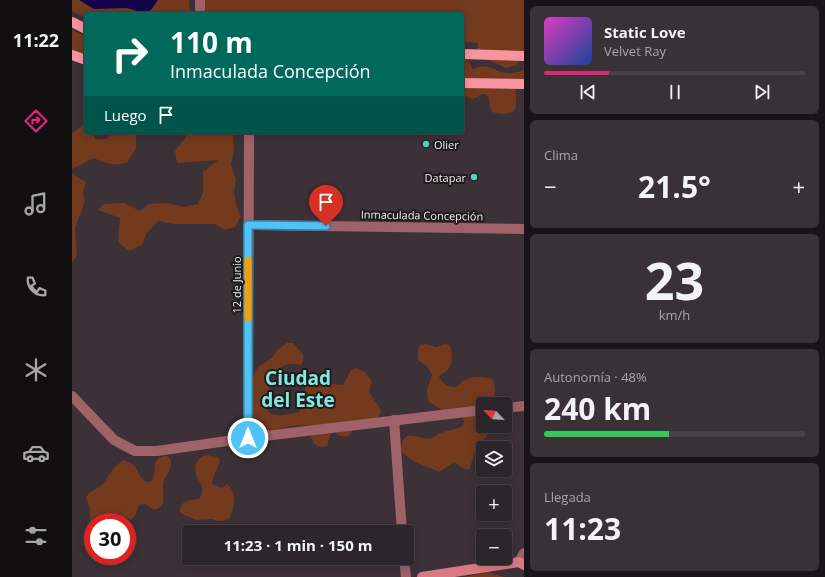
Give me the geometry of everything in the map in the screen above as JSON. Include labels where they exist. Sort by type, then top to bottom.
[{"type":"main road","points":[[72,22],[84,28]]},
{"type":"main road","points":[[464,54],[524,56]]},
{"type":"main road","points":[[72,55],[84,59]]},
{"type":"main road","points":[[464,84],[524,84]]},
{"type":"street","points":[[200,0],[200,12]]},
{"type":"street","name":"12 de Junio","points":[[248,438],[249,134]]},
{"type":"street","name":"Inmaculada Concepción","points":[[248,225],[524,229]]},
{"type":"street","points":[[72,396],[114,440],[135,451],[157,451],[248,438],[476,411]]},
{"type":"street","points":[[512,407],[524,406]]},
{"type":"street","points":[[394,420],[402,525]]},
{"type":"street","points":[[422,577],[522,560]]},
{"type":"street","points":[[405,565],[406,577]]},
{"type":"shaded area","points":[[72,0],[189,0],[190,12],[84,12],[84,17],[72,11]]},
{"type":"shaded area","points":[[79,0],[158,0],[151,10],[146,12],[127,8],[94,9]]},
{"type":"shaded area","points":[[202,0],[524,0],[524,51],[517,65],[506,68],[476,55],[478,43],[464,42],[464,12],[205,12],[200,4]]},
{"type":"shaded area","points":[[72,30],[84,35],[84,56],[72,50]]},
{"type":"shaded area","points":[[464,58],[470,63],[473,70],[484,66],[508,73],[524,70],[524,87],[516,89],[516,103],[514,111],[503,114],[492,112],[488,96],[483,94],[473,99],[464,95]]},
{"type":"shaded area","points":[[83,125],[84,134],[94,134],[95,139],[107,139],[111,134],[136,134],[136,148],[127,163],[110,164],[94,158],[72,169],[72,133]]},
{"type":"shaded area","points":[[185,134],[233,134],[234,150],[231,165],[236,179],[234,191],[236,205],[241,216],[235,227],[225,230],[214,224],[174,224],[158,221],[146,234],[142,245],[129,251],[118,242],[120,218],[98,210],[104,204],[124,203],[140,211],[149,204],[167,203],[183,207],[198,204],[203,193],[203,172],[218,160],[177,163],[175,151],[186,137]]},
{"type":"shaded area","points":[[72,174],[86,182],[83,192],[85,201],[75,228],[77,255],[72,263]]},
{"type":"shaded area","points":[[287,343],[293,343],[303,354],[303,360],[301,365],[285,365],[268,381],[270,392],[267,402],[268,412],[279,415],[299,412],[305,397],[305,386],[310,376],[315,375],[331,383],[343,385],[351,370],[356,368],[365,372],[372,382],[370,386],[370,394],[381,411],[377,422],[356,421],[349,436],[340,436],[334,431],[330,435],[327,446],[322,447],[315,444],[313,441],[309,425],[292,426],[258,433],[254,431],[252,420],[253,376],[258,367],[272,358],[278,349]]},
{"type":"shaded area","points":[[426,344],[436,347],[446,344],[450,346],[452,360],[450,367],[439,376],[442,381],[450,386],[456,387],[466,379],[474,377],[493,379],[495,390],[494,397],[476,397],[476,433],[487,433],[487,436],[481,441],[476,441],[476,450],[469,470],[464,469],[454,462],[439,472],[413,461],[401,450],[402,442],[408,436],[427,439],[432,438],[440,433],[461,427],[464,422],[463,417],[442,410],[428,401],[427,390],[432,375],[427,366],[418,360],[418,350],[420,345]]},
{"type":"shaded area","points":[[205,455],[218,457],[220,462],[212,484],[222,488],[227,484],[233,492],[234,501],[229,519],[222,521],[212,519],[196,520],[180,513],[181,505],[183,503],[188,500],[199,499],[201,495],[202,487],[196,475],[195,468],[199,459]]},
{"type":"shaded area","points":[[167,456],[171,460],[171,464],[170,470],[163,483],[163,500],[160,508],[154,510],[145,504],[139,505],[136,513],[90,513],[90,508],[86,497],[103,484],[112,470],[119,463],[124,460],[134,465],[142,479],[147,482],[152,481],[156,462],[161,457]]},
{"type":"shaded area","points":[[488,572],[504,577],[464,577]]},
{"type":"slow traffic","points":[[248,260],[248,318]]},
{"type":"place","name":"Olier","points":[[426,144]]},
{"type":"place","name":"Datapar","points":[[474,177]]},
{"type":"district","name":"Ciudad del Este","points":[[298,389]]},
{"type":"route","points":[[248,438],[248,225],[326,226]]}]
